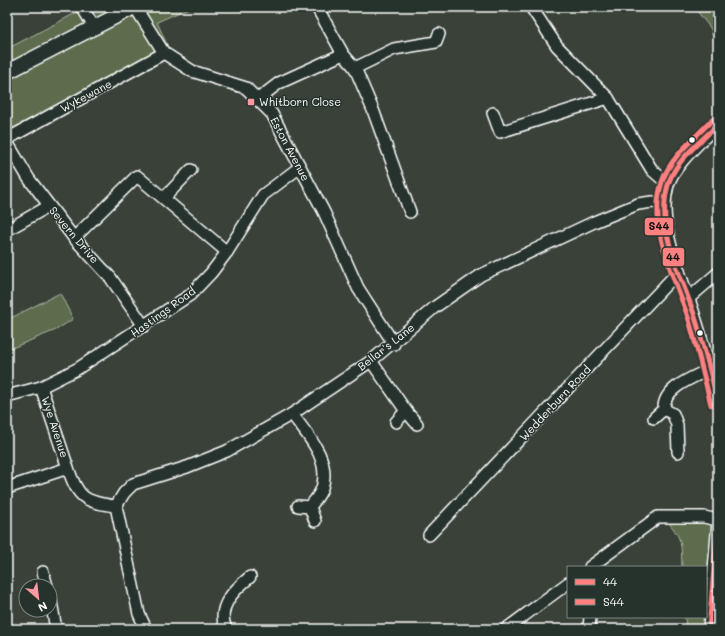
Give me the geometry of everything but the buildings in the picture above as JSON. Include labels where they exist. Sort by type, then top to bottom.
[{"type":"main road","points":[[7,72],[134,7]]},
{"type":"street","points":[[82,7],[94,27]]},
{"type":"street","name":"Eston Avenue","points":[[134,7],[164,53],[192,72],[246,88],[272,114],[324,212],[358,288],[394,344]]},
{"type":"street","points":[[532,7],[557,46],[608,98],[652,170],[668,184]]},
{"type":"street","points":[[319,11],[343,54],[355,68],[373,110],[410,212]]},
{"type":"street","points":[[355,68],[394,49],[439,42]]},
{"type":"street","name":"Wykewane","points":[[7,139],[127,75],[164,53]]},
{"type":"street","points":[[258,99],[279,83],[343,54]]},
{"type":"street","points":[[493,113],[500,132],[608,98]]},
{"type":"street","points":[[718,124],[675,171],[668,184],[664,204],[668,234],[689,298],[718,402]]},
{"type":"street","name":"Severn Drive","points":[[7,142],[29,179],[74,238],[110,277],[144,326]]},
{"type":"street","name":"Hastings Road","points":[[7,396],[41,387],[77,369],[190,296],[211,273],[227,252],[263,195],[300,166]]},
{"type":"street","points":[[164,198],[192,170]]},
{"type":"street","points":[[74,238],[137,176],[227,252]]},
{"type":"street","name":"Bellar's Lane","points":[[116,506],[124,493],[133,484],[187,467],[227,451],[292,414],[371,361],[394,344],[435,307],[481,275],[594,222],[638,204],[652,202],[664,204]]},
{"type":"street","points":[[7,230],[50,206]]},
{"type":"street","name":"Wedderburn Road","points":[[429,535],[679,271]]},
{"type":"street","points":[[689,298],[718,273]]},
{"type":"street","points":[[371,361],[406,411],[417,424]]},
{"type":"street","points":[[654,418],[664,409],[664,403],[667,396],[682,383],[710,369]]},
{"type":"street","name":"Wye Avenue","points":[[41,387],[74,487],[80,495],[102,504],[116,506]]},
{"type":"street","points":[[664,409],[673,414],[677,425],[678,452]]},
{"type":"street","points":[[396,422],[406,411]]},
{"type":"street","points":[[292,414],[320,452],[324,473],[322,489],[310,507],[314,521]]},
{"type":"street","points":[[7,488],[68,468]]},
{"type":"street","points":[[116,506],[139,614],[146,629]]},
{"type":"street","points":[[298,506],[310,507]]},
{"type":"street","points":[[591,566],[658,517],[704,517],[718,521],[715,593],[709,629]]},
{"type":"street","points":[[43,572],[45,578]]},
{"type":"street","points":[[226,629],[224,625],[225,603],[236,589],[250,577]]},
{"type":"street","points":[[506,629],[567,584]]},
{"type":"street","points":[[54,618],[56,629]]},
{"type":"street","points":[[589,629],[590,618]]},
{"type":"green space","points":[[87,7],[191,7],[157,22],[168,47],[7,132],[7,49]]},
{"type":"green space","points":[[694,7],[718,7],[718,57],[711,29]]},
{"type":"green space","points":[[60,293],[73,319],[56,330],[7,350],[7,320]]},
{"type":"green space","points":[[668,522],[713,524],[707,586],[707,566],[682,566],[682,553],[679,538]]},
{"type":"green space","points":[[685,618],[704,618],[703,629],[686,629]]},
{"type":"transit line","name":"S44","points":[[711,405],[689,320],[670,270],[660,234],[658,199],[662,182],[671,164],[684,148],[713,119]]},
{"type":"transit line","name":"44","points":[[718,124],[682,159],[676,167],[668,185],[665,202],[667,236],[677,269],[695,317],[718,403]]},
{"type":"transit line","name":"44","points":[[709,629],[718,522]]},
{"type":"place","name":"Whitborn Close","points":[[251,102]]}]
